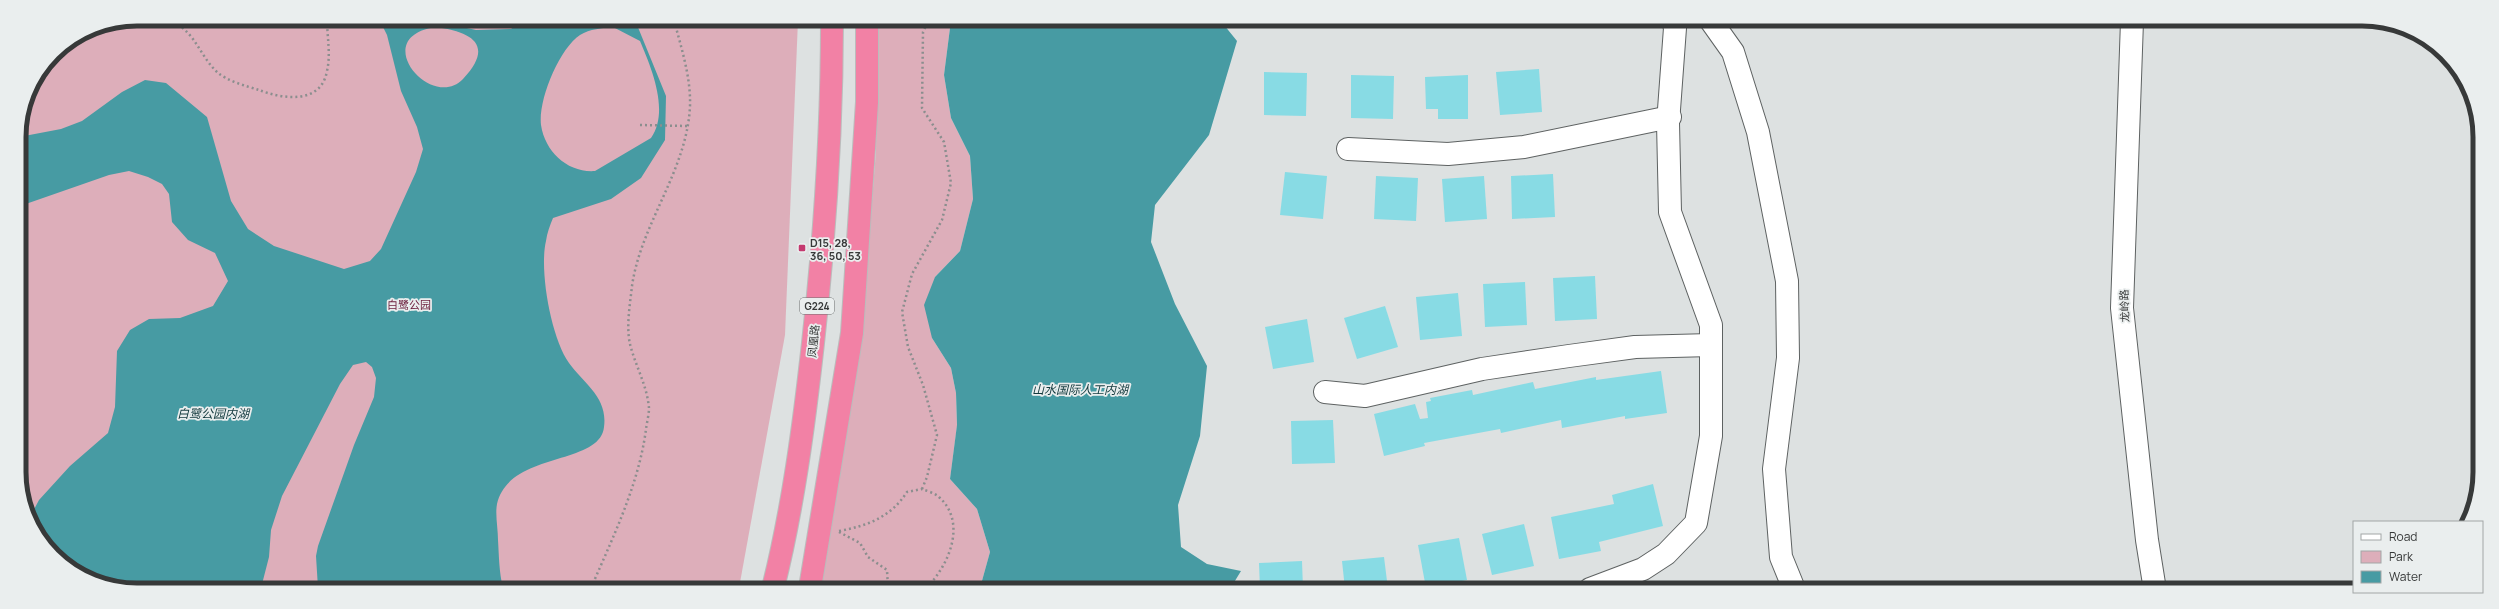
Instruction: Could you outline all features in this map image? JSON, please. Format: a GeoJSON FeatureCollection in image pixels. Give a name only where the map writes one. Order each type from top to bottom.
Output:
{"type":"FeatureCollection","features":[{"type":"Feature","properties":{"kind":"highway","name":"凤凰路"},"geometry":{"type":"LineString","coordinates":[[774,583],[804,427],[824,241],[832,105],[832,26]]}},
{"type":"Feature","properties":{"kind":"highway"},"geometry":{"type":"LineString","coordinates":[[811,583],[852,332],[867,102],[867,26]]}},
{"type":"Feature","properties":{"kind":"street"},"geometry":{"type":"LineString","coordinates":[[1606,583],[1643,569],[1666,554],[1696,523],[1711,436],[1711,325],[1670,212],[1670,26]]}},
{"type":"Feature","properties":{"kind":"street"},"geometry":{"type":"LineString","coordinates":[[1715,26],[1733,52],[1758,132],[1787,280],[1788,358],[1774,469],[1781,557],[1792,583]]}},
{"type":"Feature","properties":{"kind":"street","name":"龙岭路"},"geometry":{"type":"LineString","coordinates":[[2132,26],[2122,308],[2153,583]]}},
{"type":"Feature","properties":{"kind":"street"},"geometry":{"type":"LineString","coordinates":[[1348,149],[1448,154],[1524,147],[1670,117]]}},
{"type":"Feature","properties":{"kind":"street"},"geometry":{"type":"LineString","coordinates":[[1325,392],[1364,396],[1482,369],[1568,356],[1635,347],[1711,345]]}},
{"type":"Feature","properties":{"kind":"path"},"geometry":{"type":"LineString","coordinates":[[178,26],[190,33],[217,72],[270,95],[293,99],[316,91],[327,73],[329,50],[327,26]]}},
{"type":"Feature","properties":{"kind":"path"},"geometry":{"type":"LineString","coordinates":[[593,583],[614,535],[632,486],[644,445],[649,408],[641,375],[630,343],[632,285],[648,228],[679,161],[687,126],[690,105],[685,65],[675,26]]}},
{"type":"Feature","properties":{"kind":"path"},"geometry":{"type":"LineString","coordinates":[[922,488],[927,477],[936,435],[924,385],[908,347],[902,312],[912,274],[942,220],[951,183],[944,142],[922,108],[924,32],[926,26]]}},
{"type":"Feature","properties":{"kind":"path"},"geometry":{"type":"LineString","coordinates":[[640,125],[687,126]]}},
{"type":"Feature","properties":{"kind":"path"},"geometry":{"type":"LineString","coordinates":[[888,583],[887,570],[868,557],[860,543],[839,532],[865,527],[898,505],[907,492],[922,488],[939,497],[951,516],[953,534],[950,554],[943,568],[930,583]]}},
{"type":"Feature","properties":{"kind":"green space","name":"白鹭公园"},"geometry":{"type":"Polygon","coordinates":[[[798,26],[785,335],[740,583],[137,583],[116,581],[95,575],[70,560],[49,539],[34,514],[26,479],[26,130],[34,95],[49,70],[70,49],[88,37],[123,27],[798,26]]]}},
{"type":"Feature","properties":{"kind":"green space"},"geometry":{"type":"Polygon","coordinates":[[[877,26],[951,26],[944,75],[951,118],[970,156],[973,199],[960,251],[935,277],[932,338],[951,368],[956,393],[957,426],[950,479],[977,509],[990,552],[981,583],[820,583],[831,530],[861,337],[876,151],[877,26]]]}},
{"type":"Feature","properties":{"kind":"water","name":"白鹭公园内湖"},"geometry":{"type":"Polygon","coordinates":[[[382,26],[457,26],[476,30],[511,29],[515,26],[637,26],[666,96],[665,140],[641,178],[611,199],[553,218],[550,226],[544,254],[544,269],[545,286],[552,321],[563,352],[569,363],[599,399],[604,416],[604,427],[599,439],[587,448],[572,455],[535,467],[518,475],[505,487],[497,504],[496,512],[499,564],[502,583],[318,583],[316,556],[318,546],[354,445],[374,397],[376,378],[372,367],[366,362],[353,365],[340,384],[282,496],[271,530],[269,557],[262,583],[123,582],[95,575],[70,560],[49,539],[33,511],[39,500],[70,466],[108,433],[115,407],[117,351],[130,330],[149,319],[180,318],[213,306],[228,281],[215,253],[188,240],[172,222],[169,194],[162,184],[148,177],[129,171],[109,175],[26,204],[26,136],[61,129],[82,121],[122,92],[145,80],[166,83],[207,117],[231,201],[248,229],[274,246],[344,269],[370,261],[381,249],[416,172],[423,149],[417,127],[401,91],[387,35],[382,26]],[[436,27],[416,33],[407,44],[406,57],[412,69],[423,80],[436,86],[450,87],[463,79],[473,67],[477,57],[478,49],[475,42],[460,32],[436,27]],[[613,27],[600,28],[580,35],[565,51],[546,89],[541,115],[543,135],[547,144],[559,159],[585,171],[595,171],[651,138],[659,115],[659,102],[657,89],[649,63],[640,41],[613,27]]]}},
{"type":"Feature","properties":{"kind":"water","name":"山水国际人工内湖"},"geometry":{"type":"Polygon","coordinates":[[[951,26],[1225,26],[1237,41],[1209,135],[1155,205],[1151,242],[1175,304],[1207,366],[1200,436],[1178,505],[1181,547],[1207,564],[1241,571],[1234,583],[981,583],[990,552],[977,509],[950,479],[957,425],[956,393],[951,368],[932,338],[924,305],[935,277],[960,251],[973,199],[970,156],[951,118],[944,75],[951,26]]]}},
{"type":"Feature","properties":{"kind":"building"},"geometry":{"type":"Polygon","coordinates":[[[1539,69],[1542,112],[1500,115],[1496,72],[1539,69]]]}},
{"type":"Feature","properties":{"kind":"building"},"geometry":{"type":"Polygon","coordinates":[[[1264,72],[1307,73],[1306,116],[1264,115],[1264,72]]]}},
{"type":"Feature","properties":{"kind":"building"},"geometry":{"type":"Polygon","coordinates":[[[1351,75],[1394,76],[1393,119],[1351,118],[1351,75]]]}},
{"type":"Feature","properties":{"kind":"building"},"geometry":{"type":"Polygon","coordinates":[[[1468,75],[1468,119],[1438,119],[1438,109],[1426,109],[1425,77],[1468,75]]]}},
{"type":"Feature","properties":{"kind":"building"},"geometry":{"type":"Polygon","coordinates":[[[1285,172],[1327,176],[1323,219],[1280,215],[1285,172]]]}},
{"type":"Feature","properties":{"kind":"building"},"geometry":{"type":"Polygon","coordinates":[[[1553,174],[1555,217],[1512,219],[1511,176],[1553,174]]]}},
{"type":"Feature","properties":{"kind":"building"},"geometry":{"type":"Polygon","coordinates":[[[1376,176],[1418,178],[1416,221],[1374,219],[1376,176]]]}},
{"type":"Feature","properties":{"kind":"building"},"geometry":{"type":"Polygon","coordinates":[[[1484,176],[1487,219],[1445,222],[1442,179],[1484,176]]]}},
{"type":"Feature","properties":{"kind":"building"},"geometry":{"type":"Polygon","coordinates":[[[1595,276],[1597,319],[1555,321],[1553,278],[1595,276]]]}},
{"type":"Feature","properties":{"kind":"building"},"geometry":{"type":"Polygon","coordinates":[[[1525,282],[1527,325],[1485,327],[1483,284],[1525,282]]]}},
{"type":"Feature","properties":{"kind":"building"},"geometry":{"type":"Polygon","coordinates":[[[1458,293],[1462,336],[1420,340],[1416,297],[1458,293]]]}},
{"type":"Feature","properties":{"kind":"building"},"geometry":{"type":"Polygon","coordinates":[[[1385,306],[1398,347],[1357,359],[1344,318],[1385,306]]]}},
{"type":"Feature","properties":{"kind":"building"},"geometry":{"type":"Polygon","coordinates":[[[1307,319],[1314,362],[1273,369],[1265,327],[1307,319]]]}},
{"type":"Feature","properties":{"kind":"building"},"geometry":{"type":"Polygon","coordinates":[[[1661,371],[1667,413],[1625,419],[1625,416],[1562,428],[1561,420],[1501,433],[1500,429],[1424,443],[1425,446],[1384,456],[1374,414],[1415,404],[1420,419],[1428,418],[1426,402],[1431,401],[1430,398],[1472,390],[1473,395],[1533,382],[1535,389],[1596,377],[1596,380],[1661,371]]]}},
{"type":"Feature","properties":{"kind":"building"},"geometry":{"type":"Polygon","coordinates":[[[1333,420],[1335,463],[1292,464],[1291,421],[1333,420]]]}},
{"type":"Feature","properties":{"kind":"building"},"geometry":{"type":"Polygon","coordinates":[[[1653,484],[1663,526],[1599,542],[1601,551],[1559,559],[1551,517],[1614,504],[1612,495],[1653,484]]]}},
{"type":"Feature","properties":{"kind":"building"},"geometry":{"type":"Polygon","coordinates":[[[1524,524],[1534,566],[1492,575],[1482,534],[1524,524]]]}},
{"type":"Feature","properties":{"kind":"building"},"geometry":{"type":"Polygon","coordinates":[[[1459,538],[1467,580],[1452,583],[1425,583],[1418,545],[1459,538]]]}},
{"type":"Feature","properties":{"kind":"building"},"geometry":{"type":"Polygon","coordinates":[[[1384,557],[1387,583],[1344,583],[1342,561],[1384,557]]]}},
{"type":"Feature","properties":{"kind":"building"},"geometry":{"type":"Polygon","coordinates":[[[1302,561],[1303,583],[1260,583],[1259,563],[1302,561]]]}},
{"type":"Feature","properties":{"kind":"place","name":"D15, 28, 36, 50, 53"},"geometry":{"type":"Point","coordinates":[802,248]}}]}
